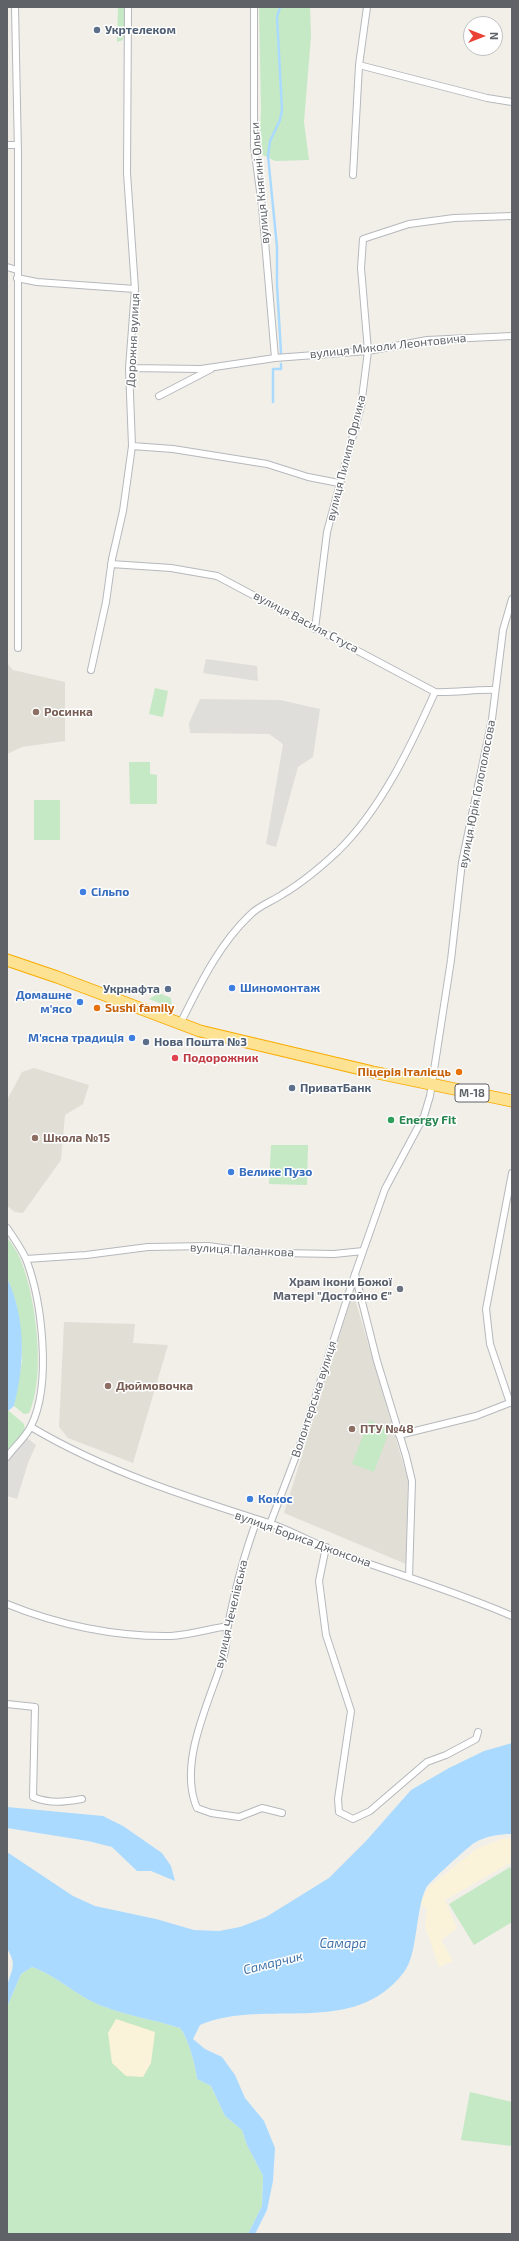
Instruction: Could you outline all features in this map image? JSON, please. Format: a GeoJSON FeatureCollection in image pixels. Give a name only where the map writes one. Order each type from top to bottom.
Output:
{"type":"FeatureCollection","features":[{"type":"Feature","properties":{"kind":"highway","name":"М-18"},"geometry":{"type":"LineString","coordinates":[[7,960],[57,977],[180,1024],[227,1039],[512,1102]]}},
{"type":"Feature","properties":{"kind":"street"},"geometry":{"type":"LineString","coordinates":[[16,7],[18,648]]}},
{"type":"Feature","properties":{"kind":"street","name":"Дорожня вулиця"},"geometry":{"type":"LineString","coordinates":[[91,670],[106,602],[111,564],[123,511],[132,446],[129,368],[136,289],[127,173],[128,7]]}},
{"type":"Feature","properties":{"kind":"street","name":"вулиця Княгині Ольги"},"geometry":{"type":"LineString","coordinates":[[254,7],[254,146],[262,206],[275,358]]}},
{"type":"Feature","properties":{"kind":"street"},"geometry":{"type":"LineString","coordinates":[[353,175],[359,65],[366,7]]}},
{"type":"Feature","properties":{"kind":"street"},"geometry":{"type":"LineString","coordinates":[[359,65],[487,98],[512,102]]}},
{"type":"Feature","properties":{"kind":"street"},"geometry":{"type":"LineString","coordinates":[[7,145],[17,145]]}},
{"type":"Feature","properties":{"kind":"street","name":"вулиця Пилипа Орлика"},"geometry":{"type":"LineString","coordinates":[[315,629],[327,532],[361,406],[368,351],[361,268],[363,239],[409,224],[454,218],[512,216]]}},
{"type":"Feature","properties":{"kind":"street"},"geometry":{"type":"LineString","coordinates":[[7,267],[17,270]]}},
{"type":"Feature","properties":{"kind":"street"},"geometry":{"type":"LineString","coordinates":[[17,278],[37,282],[136,289]]}},
{"type":"Feature","properties":{"kind":"street","name":"вулиця Миколи Леонтовича"},"geometry":{"type":"LineString","coordinates":[[129,368],[201,369],[275,358],[368,351],[427,340],[512,336]]}},
{"type":"Feature","properties":{"kind":"street","name":"вулиця Миколи Леонтовича"},"geometry":{"type":"LineString","coordinates":[[159,396],[216,367]]}},
{"type":"Feature","properties":{"kind":"street"},"geometry":{"type":"LineString","coordinates":[[132,446],[173,449],[267,464],[308,477],[339,483]]}},
{"type":"Feature","properties":{"kind":"street","name":"вулиця Василя Стуса"},"geometry":{"type":"LineString","coordinates":[[111,564],[171,568],[217,576],[234,583],[315,629],[436,692],[453,693],[470,689],[495,690]]}},
{"type":"Feature","properties":{"kind":"street","name":"вулиця Юрія Голополосова"},"geometry":{"type":"LineString","coordinates":[[432,1085],[452,960],[462,862],[492,718],[503,630],[512,599]]}},
{"type":"Feature","properties":{"kind":"street"},"geometry":{"type":"LineString","coordinates":[[180,1024],[223,945],[251,914],[285,893],[338,851],[357,829],[377,801],[412,744],[436,692]]}},
{"type":"Feature","properties":{"kind":"street","name":"Волонтерська вулиця"},"geometry":{"type":"LineString","coordinates":[[270,1524],[304,1434],[355,1274],[385,1189],[424,1116],[432,1085]]}},
{"type":"Feature","properties":{"kind":"street"},"geometry":{"type":"LineString","coordinates":[[399,1435],[476,1416],[511,1403],[490,1344],[486,1309],[512,1173]]}},
{"type":"Feature","properties":{"kind":"street"},"geometry":{"type":"LineString","coordinates":[[7,1228],[26,1259],[40,1312],[42,1354],[39,1397],[31,1427],[7,1457]]}},
{"type":"Feature","properties":{"kind":"street","name":"вулиця Паланкова"},"geometry":{"type":"LineString","coordinates":[[26,1259],[156,1247],[208,1246],[251,1252],[280,1253],[334,1254],[363,1251]]}},
{"type":"Feature","properties":{"kind":"street"},"geometry":{"type":"LineString","coordinates":[[355,1274],[377,1361],[412,1481],[409,1577]]}},
{"type":"Feature","properties":{"kind":"street","name":"вулиця Бориса Джонсона"},"geometry":{"type":"LineString","coordinates":[[31,1427],[64,1447],[120,1472],[270,1524],[326,1548],[409,1577],[512,1616]]}},
{"type":"Feature","properties":{"kind":"street","name":"вулиця Чечелівська"},"geometry":{"type":"LineString","coordinates":[[257,1520],[245,1551],[228,1626],[224,1654],[198,1729],[191,1778],[194,1800],[197,1808],[211,1813],[240,1818],[262,1808],[282,1813]]}},
{"type":"Feature","properties":{"kind":"street"},"geometry":{"type":"LineString","coordinates":[[326,1548],[319,1581],[326,1635],[351,1711],[338,1800],[339,1812],[353,1819],[370,1811],[427,1762],[446,1755],[476,1739],[478,1732]]}},
{"type":"Feature","properties":{"kind":"street"},"geometry":{"type":"LineString","coordinates":[[7,1604],[54,1620],[110,1632],[172,1636],[228,1626]]}},
{"type":"Feature","properties":{"kind":"street"},"geometry":{"type":"LineString","coordinates":[[7,1704],[35,1707],[33,1798],[44,1802],[82,1800]]}},
{"type":"Feature","properties":{"kind":"shaded area"},"geometry":{"type":"Polygon","coordinates":[[[206,659],[257,666],[258,681],[203,673],[206,659]]]}},
{"type":"Feature","properties":{"kind":"shaded area","name":"Росинка"},"geometry":{"type":"Polygon","coordinates":[[[7,663],[13,670],[65,682],[65,741],[22,747],[7,754],[7,663]]]}},
{"type":"Feature","properties":{"kind":"shaded area"},"geometry":{"type":"Polygon","coordinates":[[[200,699],[280,700],[320,709],[313,757],[298,767],[276,847],[266,844],[283,744],[269,734],[190,733],[189,723],[200,699]]]}},
{"type":"Feature","properties":{"kind":"shaded area","name":"Школа №15"},"geometry":{"type":"Polygon","coordinates":[[[34,1068],[89,1085],[83,1104],[65,1115],[61,1160],[23,1213],[15,1212],[7,1206],[7,1100],[22,1072],[34,1068]]]}},
{"type":"Feature","properties":{"kind":"shaded area","name":"ПТУ №48"},"geometry":{"type":"Polygon","coordinates":[[[353,1292],[408,1480],[406,1564],[284,1513],[353,1292]]]}},
{"type":"Feature","properties":{"kind":"shaded area","name":"Дюймовочка"},"geometry":{"type":"Polygon","coordinates":[[[64,1322],[135,1324],[133,1343],[168,1345],[133,1463],[68,1438],[59,1427],[64,1322]]]}},
{"type":"Feature","properties":{"kind":"shaded area"},"geometry":{"type":"Polygon","coordinates":[[[26,1437],[36,1445],[28,1463],[17,1499],[7,1496],[7,1461],[26,1437]]]}},
{"type":"Feature","properties":{"kind":"green space"},"geometry":{"type":"Polygon","coordinates":[[[118,7],[126,7],[125,32],[123,40],[117,42],[118,7]]]}},
{"type":"Feature","properties":{"kind":"green space"},"geometry":{"type":"Polygon","coordinates":[[[259,7],[278,7],[278,14],[280,7],[310,7],[311,36],[304,122],[309,160],[275,161],[259,153],[261,110],[259,7]]]}},
{"type":"Feature","properties":{"kind":"green space"},"geometry":{"type":"Polygon","coordinates":[[[155,688],[168,691],[163,717],[149,714],[155,688]]]}},
{"type":"Feature","properties":{"kind":"green space"},"geometry":{"type":"Polygon","coordinates":[[[129,762],[150,762],[150,774],[157,775],[157,804],[130,804],[129,762]]]}},
{"type":"Feature","properties":{"kind":"green space"},"geometry":{"type":"Polygon","coordinates":[[[34,800],[60,800],[60,840],[34,840],[34,800]]]}},
{"type":"Feature","properties":{"kind":"green space"},"geometry":{"type":"Polygon","coordinates":[[[159,993],[171,998],[172,1008],[149,999],[159,993]]]}},
{"type":"Feature","properties":{"kind":"green space"},"geometry":{"type":"Polygon","coordinates":[[[271,1145],[308,1145],[307,1185],[269,1184],[271,1145]]]}},
{"type":"Feature","properties":{"kind":"green space"},"geometry":{"type":"Polygon","coordinates":[[[7,1237],[21,1261],[35,1315],[38,1359],[37,1379],[34,1398],[29,1413],[24,1414],[14,1406],[22,1361],[21,1339],[16,1302],[7,1278],[7,1237]]]}},
{"type":"Feature","properties":{"kind":"green space"},"geometry":{"type":"Polygon","coordinates":[[[9,1411],[24,1424],[25,1430],[7,1451],[7,1412],[9,1411]]]}},
{"type":"Feature","properties":{"kind":"green space"},"geometry":{"type":"Polygon","coordinates":[[[369,1420],[390,1429],[374,1472],[352,1464],[369,1420]]]}},
{"type":"Feature","properties":{"kind":"green space"},"geometry":{"type":"Polygon","coordinates":[[[510,1867],[512,1871],[512,1922],[474,1945],[449,1904],[510,1867]]]}},
{"type":"Feature","properties":{"kind":"green space"},"geometry":{"type":"Polygon","coordinates":[[[32,1967],[51,1976],[95,2003],[123,2013],[180,2028],[186,2038],[191,2052],[197,2079],[211,2086],[225,2116],[242,2130],[247,2145],[263,2176],[262,2206],[248,2234],[7,2234],[7,2007],[21,1974],[32,1967]]]}},
{"type":"Feature","properties":{"kind":"green space"},"geometry":{"type":"Polygon","coordinates":[[[470,2092],[512,2102],[512,2146],[461,2140],[470,2092]]]}},
{"type":"Feature","properties":{"kind":"sand"},"geometry":{"type":"Polygon","coordinates":[[[505,1838],[512,1839],[512,1862],[445,1900],[457,1928],[441,1940],[453,1961],[439,1967],[425,1926],[427,1909],[420,1903],[428,1888],[476,1849],[505,1838]]]}},
{"type":"Feature","properties":{"kind":"sand"},"geometry":{"type":"Polygon","coordinates":[[[116,2019],[155,2032],[151,2063],[143,2077],[126,2076],[112,2063],[108,2033],[116,2019]]]}},
{"type":"Feature","properties":{"kind":"water"},"geometry":{"type":"Polygon","coordinates":[[[7,1278],[18,1309],[22,1341],[22,1358],[18,1390],[14,1406],[7,1412],[7,1278]]]}},
{"type":"Feature","properties":{"kind":"water","name":"Самара"},"geometry":{"type":"Polygon","coordinates":[[[512,1743],[512,1834],[493,1836],[474,1843],[448,1865],[428,1885],[422,1897],[412,1955],[409,1964],[404,1972],[384,1992],[360,2005],[335,2011],[252,2014],[225,2017],[200,2025],[193,2039],[205,2049],[222,2057],[235,2075],[245,2098],[264,2121],[275,2148],[273,2181],[267,2210],[255,2234],[248,2234],[262,2206],[263,2176],[247,2145],[242,2130],[225,2116],[211,2086],[197,2079],[191,2052],[186,2038],[180,2028],[123,2013],[95,2003],[51,1976],[32,1967],[21,1974],[7,2007],[7,1988],[13,1965],[11,1955],[7,1949],[7,1852],[73,1896],[95,1906],[156,1919],[194,1930],[219,1931],[240,1927],[266,1917],[329,1878],[366,1841],[411,1790],[449,1768],[484,1751],[512,1743]]]}},
{"type":"Feature","properties":{"kind":"water"},"geometry":{"type":"Polygon","coordinates":[[[7,1807],[103,1816],[123,1826],[162,1853],[171,1866],[175,1881],[151,1871],[137,1871],[112,1847],[88,1841],[7,1828],[7,1807]]]}},
{"type":"Feature","properties":{"kind":"waterway"},"geometry":{"type":"LineString","coordinates":[[280,7],[277,17],[282,110],[280,120],[270,141],[268,156],[277,247],[277,285],[281,353]]}},
{"type":"Feature","properties":{"kind":"waterway"},"geometry":{"type":"LineString","coordinates":[[273,402],[273,369],[281,369],[281,364]]}},
{"type":"Feature","properties":{"kind":"place","name":"Укртелеком"},"geometry":{"type":"Point","coordinates":[97,30]}},
{"type":"Feature","properties":{"kind":"place","name":"Росинка"},"geometry":{"type":"Point","coordinates":[36,712]}},
{"type":"Feature","properties":{"kind":"place","name":"Сільпо"},"geometry":{"type":"Point","coordinates":[83,892]}},
{"type":"Feature","properties":{"kind":"place","name":"Шиномонтаж"},"geometry":{"type":"Point","coordinates":[232,988]}},
{"type":"Feature","properties":{"kind":"place","name":"Укрнафта"},"geometry":{"type":"Point","coordinates":[168,989]}},
{"type":"Feature","properties":{"kind":"place","name":"Домашне м'ясо"},"geometry":{"type":"Point","coordinates":[80,1002]}},
{"type":"Feature","properties":{"kind":"place","name":"Sushi family"},"geometry":{"type":"Point","coordinates":[97,1008]}},
{"type":"Feature","properties":{"kind":"place","name":"М'ясна традиція"},"geometry":{"type":"Point","coordinates":[132,1038]}},
{"type":"Feature","properties":{"kind":"place","name":"Нова Пошта №3"},"geometry":{"type":"Point","coordinates":[146,1042]}},
{"type":"Feature","properties":{"kind":"place","name":"Подорожник"},"geometry":{"type":"Point","coordinates":[175,1058]}},
{"type":"Feature","properties":{"kind":"place","name":"Піцерія Італієць"},"geometry":{"type":"Point","coordinates":[459,1072]}},
{"type":"Feature","properties":{"kind":"place","name":"ПриватБанк"},"geometry":{"type":"Point","coordinates":[292,1088]}},
{"type":"Feature","properties":{"kind":"place","name":"Energy Fit"},"geometry":{"type":"Point","coordinates":[391,1120]}},
{"type":"Feature","properties":{"kind":"place","name":"Школа №15"},"geometry":{"type":"Point","coordinates":[35,1138]}},
{"type":"Feature","properties":{"kind":"place","name":"Велике Пузо"},"geometry":{"type":"Point","coordinates":[231,1172]}},
{"type":"Feature","properties":{"kind":"place","name":"Храм ікони Божої Матері \"Достойно Є\""},"geometry":{"type":"Point","coordinates":[400,1289]}},
{"type":"Feature","properties":{"kind":"place","name":"Дюймовочка"},"geometry":{"type":"Point","coordinates":[108,1386]}},
{"type":"Feature","properties":{"kind":"place","name":"ПТУ №48"},"geometry":{"type":"Point","coordinates":[352,1429]}},
{"type":"Feature","properties":{"kind":"place","name":"Кокос"},"geometry":{"type":"Point","coordinates":[250,1499]}},
{"type":"Feature","properties":{"kind":"water label","name":"Самарчик"},"geometry":{"type":"Point","coordinates":[273,1963]}}]}
